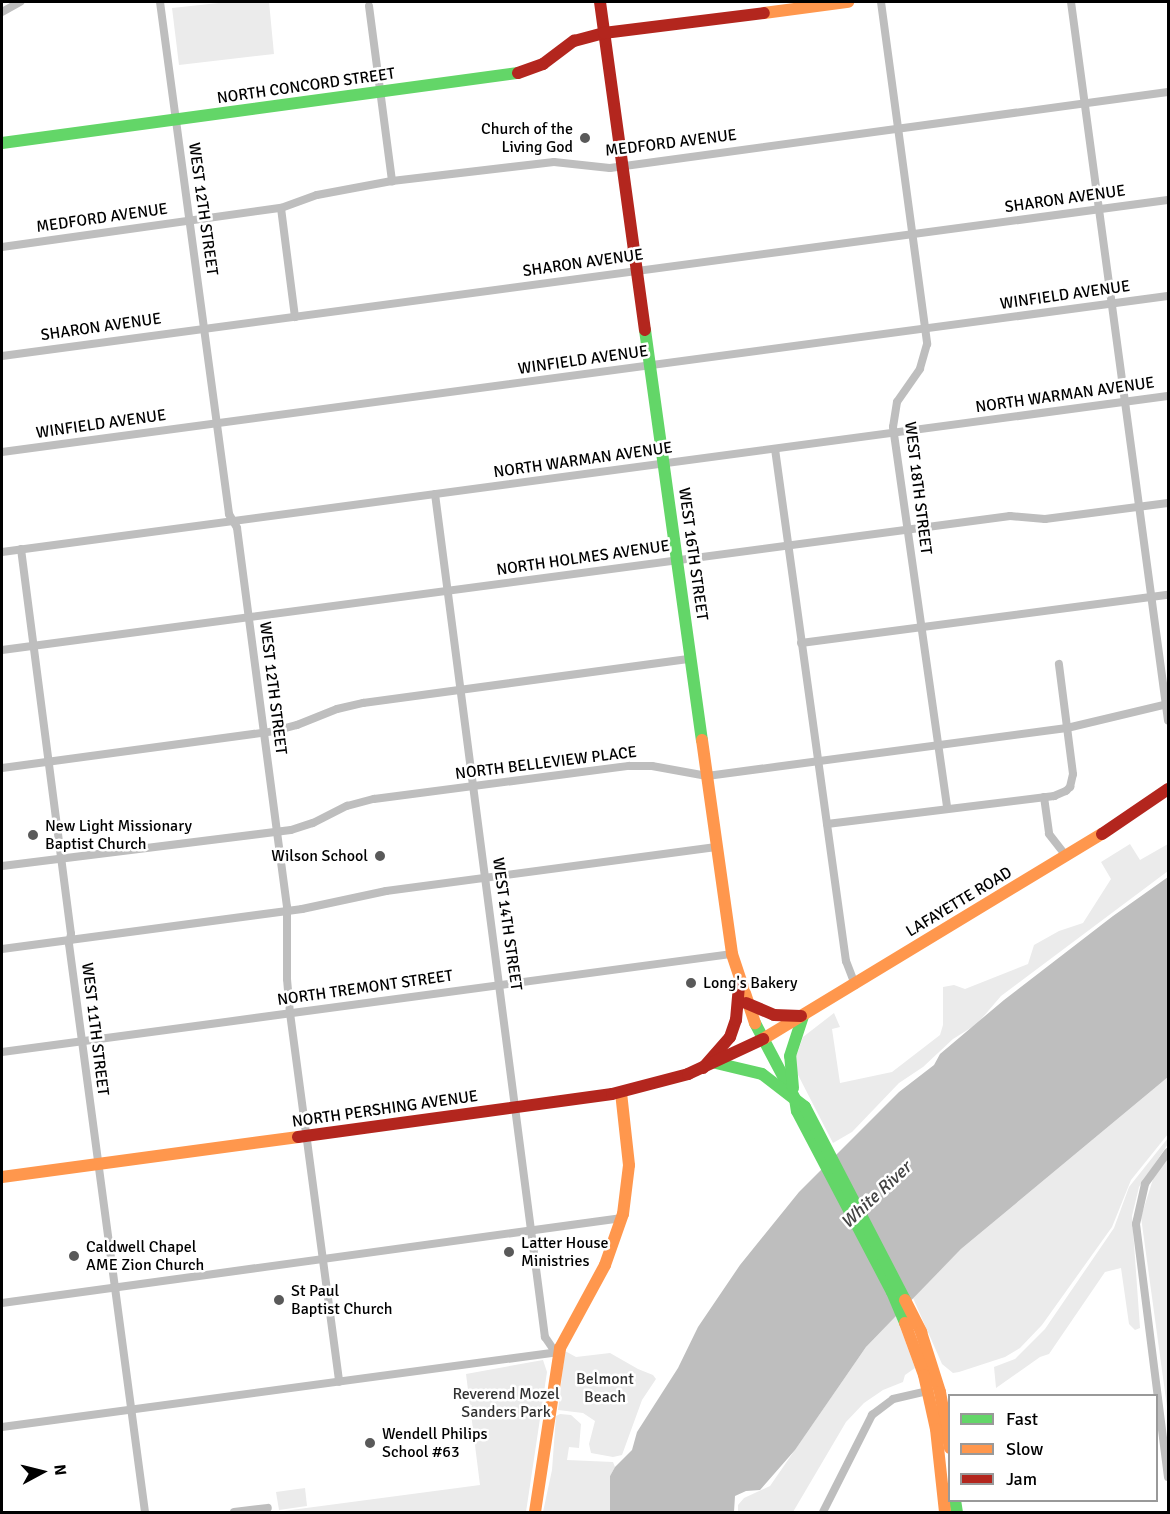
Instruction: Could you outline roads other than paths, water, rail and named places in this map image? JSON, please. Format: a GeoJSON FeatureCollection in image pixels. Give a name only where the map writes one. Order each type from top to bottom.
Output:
{"type":"FeatureCollection","features":[{"type":"Feature","properties":{"kind":"main road","name":"WEST 16TH STREET"},"geometry":{"type":"LineString","coordinates":[[600,2],[732,954],[746,1003],[763,1039],[795,1099],[805,1107],[808,1122],[916,1333],[940,1392],[948,1437]]}},
{"type":"Feature","properties":{"kind":"main road","name":"NORTH CONCORD STREET"},"geometry":{"type":"LineString","coordinates":[[2,143],[525,71],[547,62],[574,41],[604,33],[848,2]]}},
{"type":"Feature","properties":{"kind":"main road","name":"LAFAYETTE ROAD"},"geometry":{"type":"LineString","coordinates":[[763,1039],[1067,857],[1124,821],[1168,789]]}},
{"type":"Feature","properties":{"kind":"main road"},"geometry":{"type":"LineString","coordinates":[[703,1068],[730,1037],[736,1020],[740,983]]}},
{"type":"Feature","properties":{"kind":"main road"},"geometry":{"type":"LineString","coordinates":[[746,1003],[774,1016],[803,1016],[790,1056],[790,1072],[795,1099]]}},
{"type":"Feature","properties":{"kind":"main road","name":"NORTH PERSHING AVENUE"},"geometry":{"type":"LineString","coordinates":[[2,1177],[621,1093],[670,1081],[716,1063],[763,1039]]}},
{"type":"Feature","properties":{"kind":"main road"},"geometry":{"type":"LineString","coordinates":[[716,1063],[741,1067],[762,1074],[795,1099]]}},
{"type":"Feature","properties":{"kind":"main road"},"geometry":{"type":"LineString","coordinates":[[535,1512],[559,1352],[569,1328],[605,1265],[622,1218],[629,1165],[621,1093]]}},
{"type":"Feature","properties":{"kind":"main road","name":"WEST 16TH STREET"},"geometry":{"type":"LineString","coordinates":[[916,1333],[936,1429],[945,1512]]}},
{"type":"Feature","properties":{"kind":"street"},"geometry":{"type":"LineString","coordinates":[[2,12],[20,2]]}},
{"type":"Feature","properties":{"kind":"street","name":"WEST 12TH STREET"},"geometry":{"type":"LineString","coordinates":[[160,2],[229,514],[236,526],[277,832],[287,911],[287,980],[290,1012],[339,1382]]}},
{"type":"Feature","properties":{"kind":"street","name":"WEST 18TH STREET"},"geometry":{"type":"LineString","coordinates":[[881,2],[926,329],[925,357],[896,405],[893,421],[947,808]]}},
{"type":"Feature","properties":{"kind":"street"},"geometry":{"type":"LineString","coordinates":[[1071,2],[1168,720]]}},
{"type":"Feature","properties":{"kind":"street"},"geometry":{"type":"LineString","coordinates":[[369,6],[392,181]]}},
{"type":"Feature","properties":{"kind":"street","name":"MEDFORD AVENUE"},"geometry":{"type":"LineString","coordinates":[[2,248],[281,208],[317,195],[392,181],[540,163],[606,168],[1168,93]]}},
{"type":"Feature","properties":{"kind":"street","name":"SHARON AVENUE"},"geometry":{"type":"LineString","coordinates":[[2,356],[1168,200]]}},
{"type":"Feature","properties":{"kind":"street"},"geometry":{"type":"LineString","coordinates":[[281,208],[295,317]]}},
{"type":"Feature","properties":{"kind":"street","name":"WINFIELD AVENUE"},"geometry":{"type":"LineString","coordinates":[[2,452],[1168,296]]}},
{"type":"Feature","properties":{"kind":"street","name":"NORTH WARMAN AVENUE"},"geometry":{"type":"LineString","coordinates":[[2,552],[1168,396]]}},
{"type":"Feature","properties":{"kind":"street"},"geometry":{"type":"LineString","coordinates":[[775,449],[846,962],[855,985]]}},
{"type":"Feature","properties":{"kind":"street","name":"WEST 14TH STREET"},"geometry":{"type":"LineString","coordinates":[[435,494],[545,1337],[559,1352]]}},
{"type":"Feature","properties":{"kind":"street","name":"NORTH HOLMES AVENUE"},"geometry":{"type":"LineString","coordinates":[[2,650],[1010,516],[1045,519],[1168,503]]}},
{"type":"Feature","properties":{"kind":"street","name":"WEST 11TH STREET"},"geometry":{"type":"LineString","coordinates":[[21,549],[82,1041],[145,1512]]}},
{"type":"Feature","properties":{"kind":"street"},"geometry":{"type":"LineString","coordinates":[[801,643],[1168,595]]}},
{"type":"Feature","properties":{"kind":"street"},"geometry":{"type":"LineString","coordinates":[[2,768],[264,733],[294,726],[353,705],[690,659]]}},
{"type":"Feature","properties":{"kind":"street"},"geometry":{"type":"LineString","coordinates":[[827,824],[1044,797],[1066,791],[1072,782],[1073,774],[1059,664]]}},
{"type":"Feature","properties":{"kind":"street","name":"NORTH BELLEVIEW PLACE"},"geometry":{"type":"LineString","coordinates":[[2,866],[277,832],[304,827],[338,810],[367,800],[629,766],[652,766],[707,776],[1067,728],[1167,704]]}},
{"type":"Feature","properties":{"kind":"street"},"geometry":{"type":"LineString","coordinates":[[1044,797],[1049,834],[1067,857]]}},
{"type":"Feature","properties":{"kind":"street"},"geometry":{"type":"LineString","coordinates":[[2,949],[287,911],[373,893],[716,847]]}},
{"type":"Feature","properties":{"kind":"street","name":"NORTH TREMONT STREET"},"geometry":{"type":"LineString","coordinates":[[2,1052],[732,954]]}},
{"type":"Feature","properties":{"kind":"street"},"geometry":{"type":"LineString","coordinates":[[1157,1394],[1136,1234],[1141,1197],[1152,1172],[1168,1152]]}},
{"type":"Feature","properties":{"kind":"street"},"geometry":{"type":"LineString","coordinates":[[2,1303],[622,1218]]}},
{"type":"Feature","properties":{"kind":"street"},"geometry":{"type":"LineString","coordinates":[[2,1427],[559,1352]]}},
{"type":"Feature","properties":{"kind":"street"},"geometry":{"type":"LineString","coordinates":[[823,1512],[872,1415],[893,1399],[927,1390]]}},
{"type":"Feature","properties":{"kind":"street"},"geometry":{"type":"LineString","coordinates":[[1158,1401],[1168,1477]]}},
{"type":"Feature","properties":{"kind":"street"},"geometry":{"type":"LineString","coordinates":[[234,1512],[268,1508]]}},
{"type":"Feature","properties":{"kind":"water","name":"White River"},"geometry":{"type":"Polygon","coordinates":[[[1168,877],[1168,1077],[961,1249],[866,1347],[795,1450],[760,1490],[746,1491],[735,1496],[734,1512],[610,1512],[610,1476],[615,1467],[632,1450],[637,1432],[678,1368],[698,1327],[740,1265],[799,1192],[899,1092],[934,1065],[940,1054],[1004,1000],[1113,916],[1168,877]]]}},
{"type":"Feature","properties":{"kind":"place","name":"Church of the Living God"},"geometry":{"type":"Point","coordinates":[585,138]}},
{"type":"Feature","properties":{"kind":"place","name":"New Light Missionary Baptist Church"},"geometry":{"type":"Point","coordinates":[33,835]}},
{"type":"Feature","properties":{"kind":"place","name":"Wilson School"},"geometry":{"type":"Point","coordinates":[380,856]}},
{"type":"Feature","properties":{"kind":"place","name":"Long's Bakery"},"geometry":{"type":"Point","coordinates":[691,983]}},
{"type":"Feature","properties":{"kind":"place","name":"Latter House Ministries"},"geometry":{"type":"Point","coordinates":[509,1252]}},
{"type":"Feature","properties":{"kind":"place","name":"Caldwell Chapel AME Zion Church"},"geometry":{"type":"Point","coordinates":[74,1256]}},
{"type":"Feature","properties":{"kind":"place","name":"St Paul Baptist Church"},"geometry":{"type":"Point","coordinates":[279,1300]}},
{"type":"Feature","properties":{"kind":"place","name":"Wendell Philips School #63"},"geometry":{"type":"Point","coordinates":[370,1443]}},
{"type":"Feature","properties":{"kind":"park label","name":"Belmont Beach"},"geometry":{"type":"Point","coordinates":[605,1388]}},
{"type":"Feature","properties":{"kind":"park label","name":"Reverend Mozel Sanders Park"},"geometry":{"type":"Point","coordinates":[506,1403]}}]}
